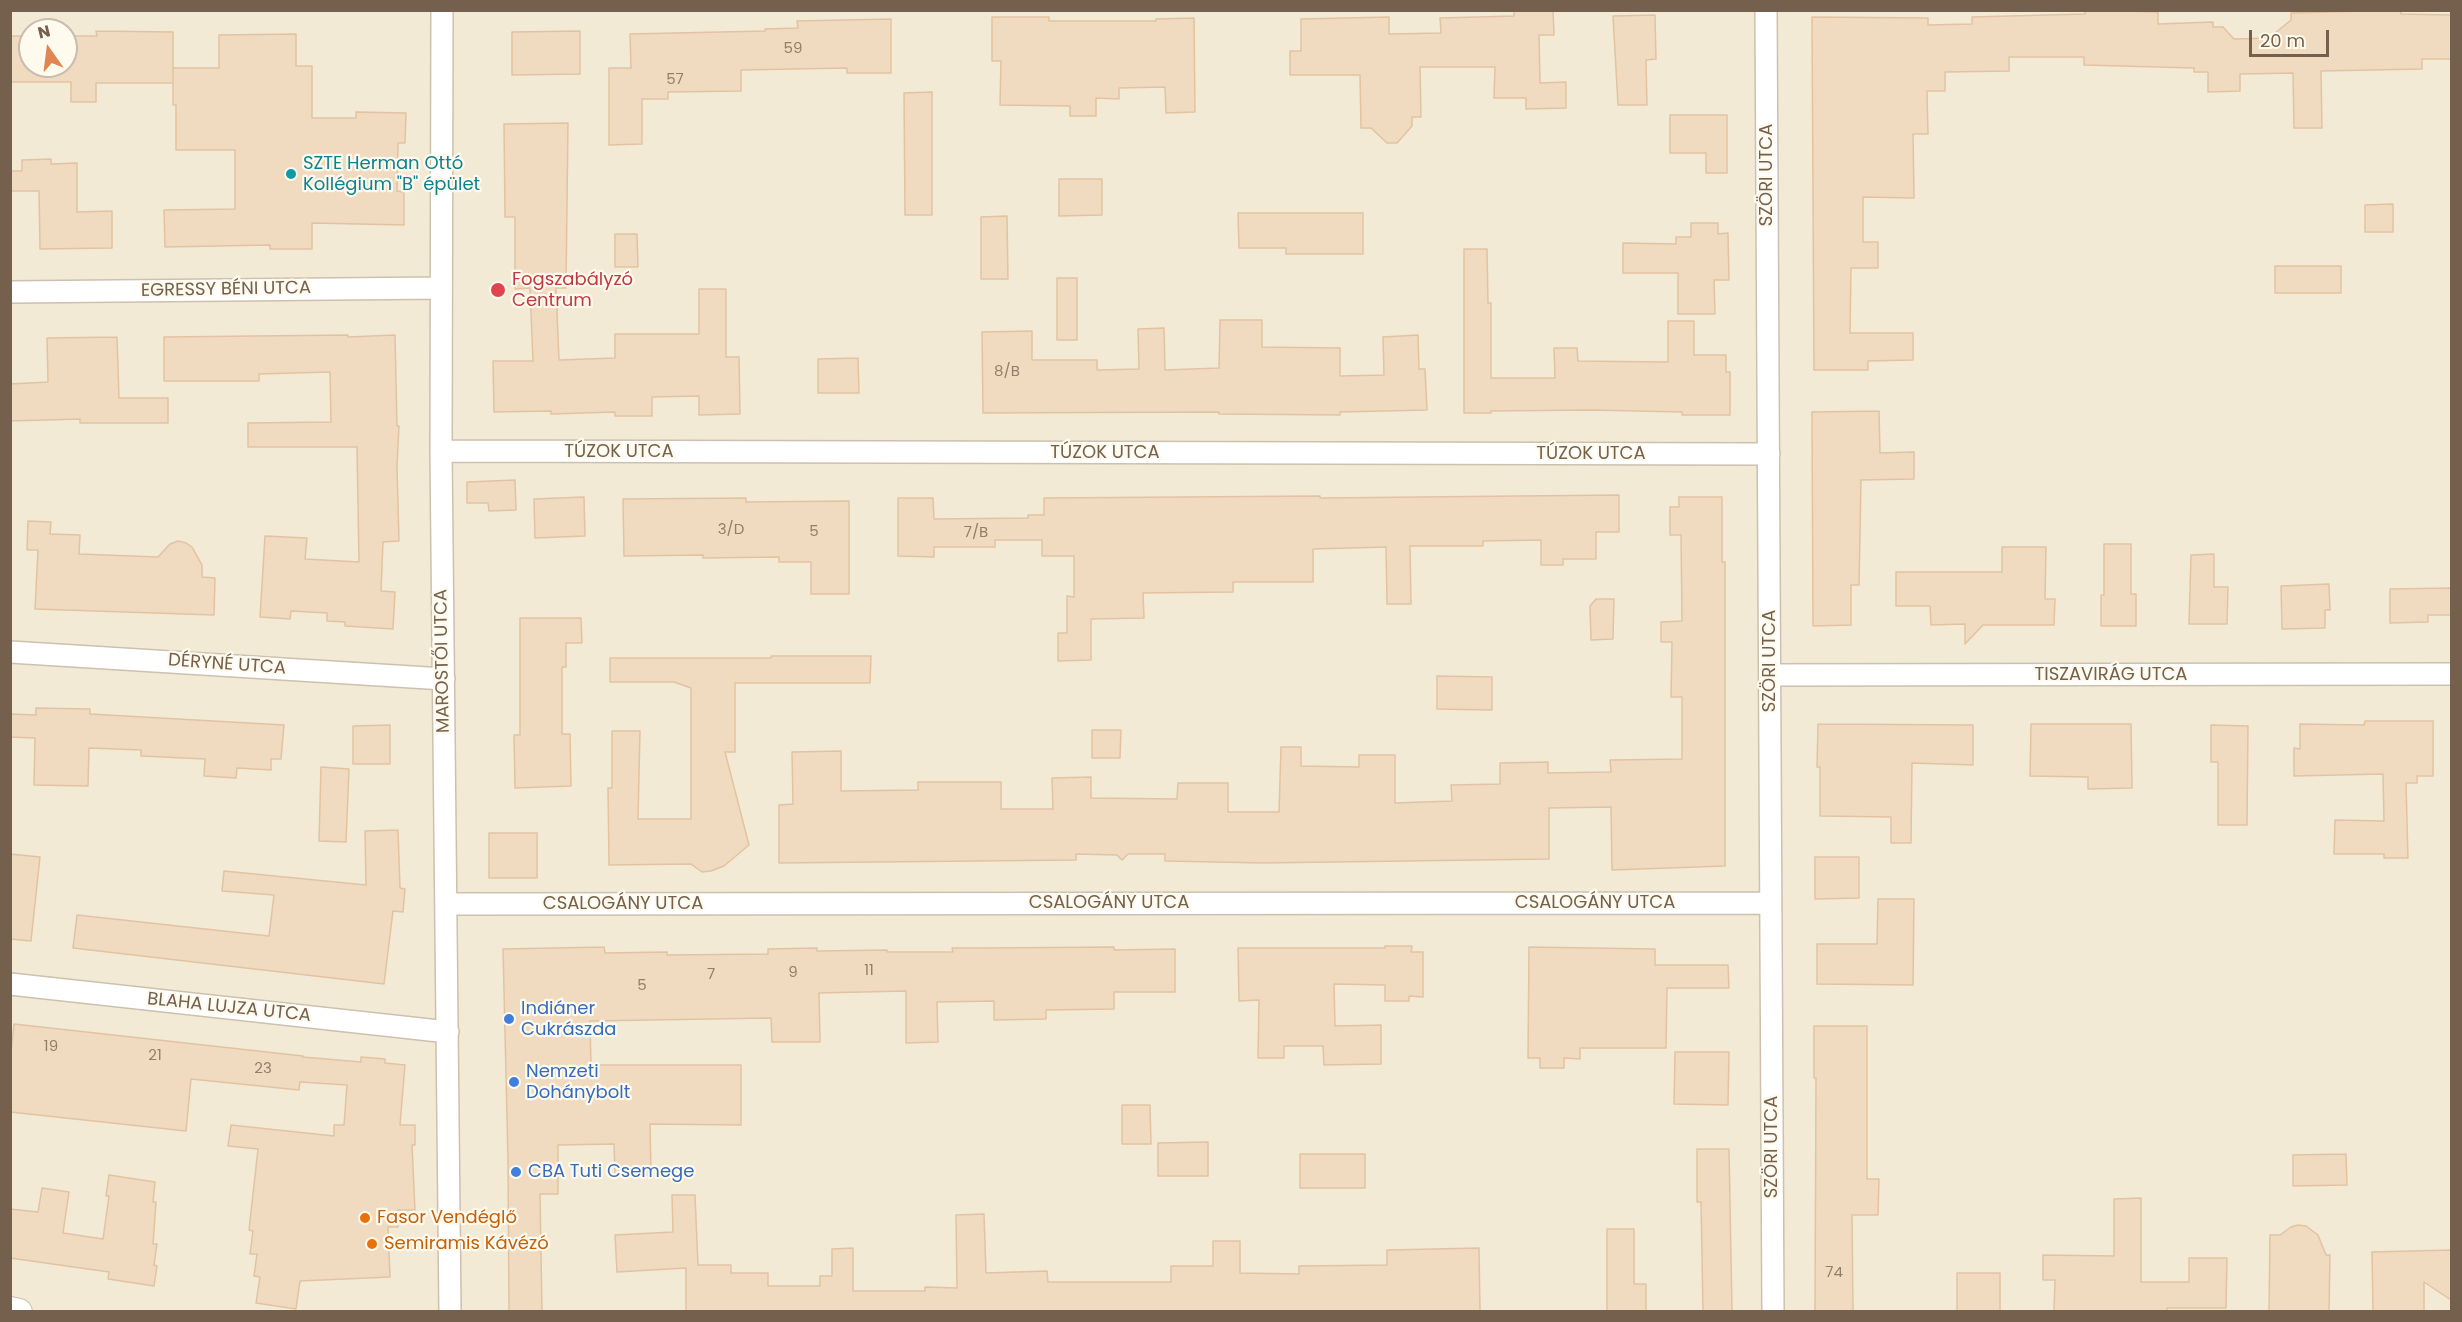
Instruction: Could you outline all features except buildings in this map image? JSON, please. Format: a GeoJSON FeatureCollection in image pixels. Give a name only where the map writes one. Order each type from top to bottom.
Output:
{"type":"FeatureCollection","features":[{"type":"Feature","properties":{"kind":"street","name":"MAROSTŐI UTCA"},"geometry":{"type":"LineString","coordinates":[[442,10],[441,452],[450,1311]]}},
{"type":"Feature","properties":{"kind":"street","name":"SZÖRI UTCA"},"geometry":{"type":"LineString","coordinates":[[1766,10],[1773,1311]]}},
{"type":"Feature","properties":{"kind":"street","name":"EGRESSY BÉNI UTCA"},"geometry":{"type":"LineString","coordinates":[[10,292],[441,288]]}},
{"type":"Feature","properties":{"kind":"street","name":"TÚZOK UTCA"},"geometry":{"type":"LineString","coordinates":[[441,452],[1769,454]]}},
{"type":"Feature","properties":{"kind":"street","name":"DÉRYNÉ UTCA"},"geometry":{"type":"LineString","coordinates":[[10,652],[444,679]]}},
{"type":"Feature","properties":{"kind":"street","name":"TISZAVIRÁG UTCA"},"geometry":{"type":"LineString","coordinates":[[1770,675],[2451,674]]}},
{"type":"Feature","properties":{"kind":"street","name":"CSALOGÁNY UTCA"},"geometry":{"type":"LineString","coordinates":[[446,904],[1771,903]]}},
{"type":"Feature","properties":{"kind":"street","name":"BLAHA LUJZA UTCA"},"geometry":{"type":"LineString","coordinates":[[10,984],[448,1032]]}},
{"type":"Feature","properties":{"kind":"street"},"geometry":{"type":"LineString","coordinates":[[10,1310],[19,1311]]}},
{"type":"Feature","properties":{"kind":"shaded area"},"geometry":{"type":"Polygon","coordinates":[[[11,11],[2451,11],[2451,1311],[11,1311],[11,11]]]}},
{"type":"Feature","properties":{"kind":"place","name":"SZTE Herman Ottó Kollégium \"B\" épület"},"geometry":{"type":"Point","coordinates":[291,174]}},
{"type":"Feature","properties":{"kind":"place","name":"Fogszabályzó Centrum"},"geometry":{"type":"Point","coordinates":[498,290]}},
{"type":"Feature","properties":{"kind":"place","name":"Indiáner Cukrászda"},"geometry":{"type":"Point","coordinates":[509,1019]}},
{"type":"Feature","properties":{"kind":"place","name":"Nemzeti Dohánybolt"},"geometry":{"type":"Point","coordinates":[514,1082]}},
{"type":"Feature","properties":{"kind":"place","name":"CBA Tuti Csemege"},"geometry":{"type":"Point","coordinates":[516,1172]}},
{"type":"Feature","properties":{"kind":"place","name":"Fasor Vendéglő"},"geometry":{"type":"Point","coordinates":[365,1218]}},
{"type":"Feature","properties":{"kind":"place","name":"Semiramis Kávézó"},"geometry":{"type":"Point","coordinates":[372,1244]}}]}
